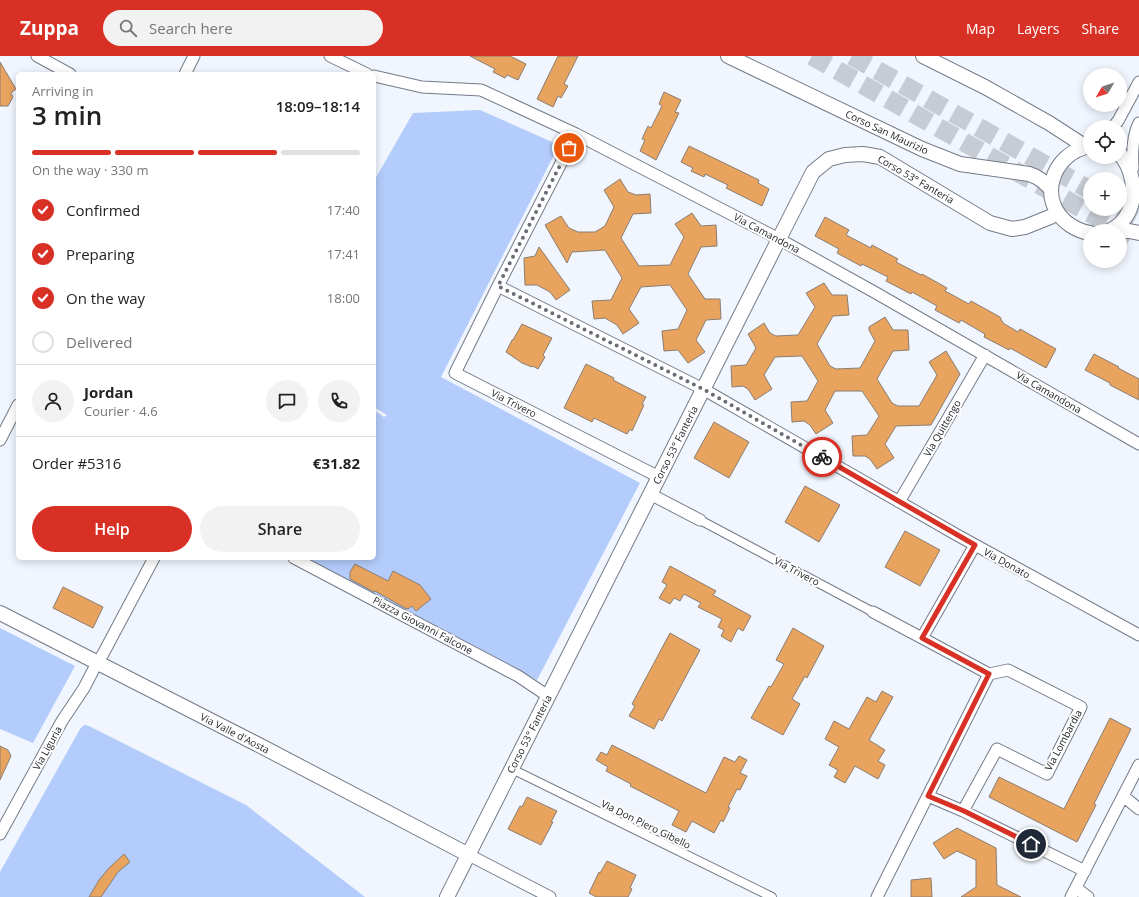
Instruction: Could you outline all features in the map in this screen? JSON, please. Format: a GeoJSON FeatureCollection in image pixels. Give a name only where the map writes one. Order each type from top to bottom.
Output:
{"type":"FeatureCollection","features":[{"type":"Feature","properties":{"kind":"street"},"geometry":{"type":"LineString","coordinates":[[37,56],[66,72]]}},
{"type":"Feature","properties":{"kind":"street"},"geometry":{"type":"LineString","coordinates":[[186,72],[194,56]]}},
{"type":"Feature","properties":{"kind":"street"},"geometry":{"type":"LineString","coordinates":[[330,56],[363,72]]}},
{"type":"Feature","properties":{"kind":"street","name":"Corso San Maurizio"},"geometry":{"type":"LineString","coordinates":[[728,56],[922,150],[960,164],[1036,176],[1043,180],[1051,189]]}},
{"type":"Feature","properties":{"kind":"street"},"geometry":{"type":"LineString","coordinates":[[923,56],[985,87],[1083,143]]}},
{"type":"Feature","properties":{"kind":"street","name":"Via Camandona"},"geometry":{"type":"LineString","coordinates":[[376,76],[422,87],[480,90],[576,134],[778,239],[985,355],[1139,444]]}},
{"type":"Feature","properties":{"kind":"street"},"geometry":{"type":"LineString","coordinates":[[1119,120],[1139,82]]}},
{"type":"Feature","properties":{"kind":"street"},"geometry":{"type":"LineString","coordinates":[[1133,168],[1132,150],[1139,123]]}},
{"type":"Feature","properties":{"kind":"street"},"geometry":{"type":"LineString","coordinates":[[498,286],[576,134]]}},
{"type":"Feature","properties":{"kind":"street"},"geometry":{"type":"LineString","coordinates":[[1083,148],[1074,151],[1065,157],[1058,166],[1053,177],[1051,189],[1053,202],[1058,213],[1066,222],[1076,229],[1083,231]]}},
{"type":"Feature","properties":{"kind":"street","name":"Corso 53° Fanteria"},"geometry":{"type":"LineString","coordinates":[[447,897],[813,172],[829,159],[845,155],[863,154],[880,157],[990,223],[1012,229],[1025,227],[1058,213]]}},
{"type":"Feature","properties":{"kind":"street"},"geometry":{"type":"LineString","coordinates":[[1122,224],[1135,208],[1139,198],[1137,177],[1127,160]]}},
{"type":"Feature","properties":{"kind":"street"},"geometry":{"type":"LineString","coordinates":[[1127,231],[1139,233]]}},
{"type":"Feature","properties":{"kind":"street","name":"Via Donato"},"geometry":{"type":"LineString","coordinates":[[498,286],[703,389],[975,545],[1139,635]]}},
{"type":"Feature","properties":{"kind":"street","name":"Via Trivero"},"geometry":{"type":"LineString","coordinates":[[498,286],[455,373],[659,477]]}},
{"type":"Feature","properties":{"kind":"street","name":"Via Quittengo"},"geometry":{"type":"LineString","coordinates":[[899,502],[985,355]]}},
{"type":"Feature","properties":{"kind":"street"},"geometry":{"type":"LineString","coordinates":[[0,440],[16,409]]}},
{"type":"Feature","properties":{"kind":"street","name":"Via Trivero"},"geometry":{"type":"LineString","coordinates":[[650,494],[922,638]]}},
{"type":"Feature","properties":{"kind":"street"},"geometry":{"type":"LineString","coordinates":[[877,897],[989,674],[922,638],[975,545]]}},
{"type":"Feature","properties":{"kind":"street"},"geometry":{"type":"LineString","coordinates":[[97,663],[153,560]]}},
{"type":"Feature","properties":{"kind":"street","name":"Piazza Giovanni Falcone"},"geometry":{"type":"LineString","coordinates":[[298,560],[518,676],[548,696]]}},
{"type":"Feature","properties":{"kind":"street","name":"Via Valle d'Aosta"},"geometry":{"type":"LineString","coordinates":[[0,613],[255,743],[469,855]]}},
{"type":"Feature","properties":{"kind":"street","name":"Via Liguria"},"geometry":{"type":"LineString","coordinates":[[0,834],[4,819],[62,721],[84,688],[97,663]]}},
{"type":"Feature","properties":{"kind":"street","name":"Via Lombardia"},"geometry":{"type":"LineString","coordinates":[[964,811],[997,748],[1047,774],[1081,707],[1008,670],[989,674]]}},
{"type":"Feature","properties":{"kind":"street"},"geometry":{"type":"LineString","coordinates":[[1088,897],[1074,892],[1139,765]]}},
{"type":"Feature","properties":{"kind":"street","name":"Via Don Piero Gibello"},"geometry":{"type":"LineString","coordinates":[[512,769],[772,897]]}},
{"type":"Feature","properties":{"kind":"street"},"geometry":{"type":"LineString","coordinates":[[928,796],[964,811],[1085,871]]}},
{"type":"Feature","properties":{"kind":"street"},"geometry":{"type":"LineString","coordinates":[[1123,796],[1139,809]]}},
{"type":"Feature","properties":{"kind":"street"},"geometry":{"type":"LineString","coordinates":[[469,855],[550,897]]}},
{"type":"Feature","properties":{"kind":"shaded area"},"geometry":{"type":"Polygon","coordinates":[[[480,110],[559,145],[441,377],[640,483],[537,680],[309,560],[376,560],[376,411],[384,417],[387,415],[376,408],[376,178],[413,113],[480,110]]]}},
{"type":"Feature","properties":{"kind":"shaded area"},"geometry":{"type":"Polygon","coordinates":[[[0,628],[75,666],[33,743],[0,729],[0,628]]]}},
{"type":"Feature","properties":{"kind":"shaded area"},"geometry":{"type":"Polygon","coordinates":[[[84,725],[89,726],[246,805],[365,897],[0,897],[0,872],[80,729],[84,725]]]}},
{"type":"Feature","properties":{"kind":"building"},"geometry":{"type":"Polygon","coordinates":[[[470,56],[510,56],[526,64],[518,80],[507,75],[505,78],[493,72],[495,69],[470,56]]]}},
{"type":"Feature","properties":{"kind":"building"},"geometry":{"type":"Polygon","coordinates":[[[558,56],[578,56],[564,84],[568,86],[561,98],[558,96],[553,107],[537,99],[558,56]]]}},
{"type":"Feature","properties":{"kind":"building"},"geometry":{"type":"Polygon","coordinates":[[[0,62],[16,89],[11,93],[13,97],[8,106],[0,106],[0,62]]]}},
{"type":"Feature","properties":{"kind":"building"},"geometry":{"type":"Polygon","coordinates":[[[664,92],[681,100],[675,112],[679,113],[656,160],[640,151],[645,140],[642,139],[648,126],[651,128],[662,106],[659,104],[664,92]]]}},
{"type":"Feature","properties":{"kind":"building"},"geometry":{"type":"Polygon","coordinates":[[[689,146],[759,180],[758,183],[769,189],[762,206],[726,188],[728,185],[705,174],[704,177],[691,171],[693,168],[681,162],[689,146]]]}},
{"type":"Feature","properties":{"kind":"building"},"geometry":{"type":"Polygon","coordinates":[[[620,179],[628,192],[636,195],[650,194],[651,213],[633,214],[621,238],[639,266],[670,265],[684,237],[675,224],[692,213],[701,226],[716,225],[717,246],[701,247],[688,274],[705,299],[720,299],[721,319],[706,320],[696,340],[705,352],[688,363],[678,350],[664,351],[662,331],[678,329],[687,310],[670,285],[641,287],[629,309],[639,323],[623,334],[617,325],[605,318],[594,319],[592,301],[611,300],[622,278],[605,250],[572,252],[567,263],[545,225],[561,216],[569,228],[578,232],[595,232],[605,226],[614,207],[604,190],[620,179]]]}},
{"type":"Feature","properties":{"kind":"building"},"geometry":{"type":"Polygon","coordinates":[[[825,217],[849,230],[846,235],[871,248],[872,245],[898,259],[896,262],[947,288],[945,291],[969,304],[971,301],[1000,317],[1003,323],[1018,332],[1020,329],[1056,349],[1046,368],[1010,348],[1009,350],[984,337],[985,334],[961,320],[959,323],[935,310],[937,306],[912,292],[911,294],[886,281],[888,277],[862,264],[861,266],[837,253],[839,249],[815,236],[825,217]]]}},
{"type":"Feature","properties":{"kind":"building"},"geometry":{"type":"Polygon","coordinates":[[[539,247],[570,290],[556,300],[550,292],[537,285],[525,285],[524,258],[535,256],[539,247]]]}},
{"type":"Feature","properties":{"kind":"building"},"geometry":{"type":"Polygon","coordinates":[[[824,283],[832,295],[847,295],[849,315],[833,316],[817,344],[830,366],[836,369],[860,368],[875,341],[869,327],[885,317],[893,330],[908,330],[909,350],[893,351],[877,379],[892,403],[898,406],[919,406],[937,375],[929,362],[946,351],[960,374],[931,425],[896,426],[885,444],[894,458],[877,469],[870,459],[865,456],[853,456],[852,436],[867,435],[879,416],[862,391],[835,391],[825,410],[833,423],[816,434],[810,425],[804,421],[792,422],[791,402],[807,401],[818,381],[802,356],[775,357],[764,375],[772,389],[755,400],[748,389],[743,386],[732,387],[731,366],[746,365],[756,348],[748,334],[764,323],[770,333],[776,336],[798,335],[815,307],[806,293],[824,283]]]}},
{"type":"Feature","properties":{"kind":"building"},"geometry":{"type":"Polygon","coordinates":[[[522,324],[552,338],[543,355],[545,357],[538,369],[522,363],[506,352],[522,324]]]}},
{"type":"Feature","properties":{"kind":"building"},"geometry":{"type":"Polygon","coordinates":[[[1094,354],[1139,379],[1139,400],[1085,370],[1094,354]]]}},
{"type":"Feature","properties":{"kind":"building"},"geometry":{"type":"Polygon","coordinates":[[[586,364],[614,378],[613,380],[646,397],[632,431],[630,429],[627,434],[594,418],[592,422],[564,408],[586,364]]]}},
{"type":"Feature","properties":{"kind":"building"},"geometry":{"type":"Polygon","coordinates":[[[714,422],[749,442],[729,478],[694,458],[714,422]]]}},
{"type":"Feature","properties":{"kind":"building"},"geometry":{"type":"Polygon","coordinates":[[[805,486],[840,505],[819,542],[785,522],[805,486]]]}},
{"type":"Feature","properties":{"kind":"building"},"geometry":{"type":"Polygon","coordinates":[[[905,531],[940,550],[920,586],[885,567],[905,531]]]}},
{"type":"Feature","properties":{"kind":"building"},"geometry":{"type":"Polygon","coordinates":[[[355,564],[388,581],[393,571],[420,585],[431,599],[416,611],[412,606],[408,609],[405,608],[350,579],[350,572],[355,564]]]}},
{"type":"Feature","properties":{"kind":"building"},"geometry":{"type":"Polygon","coordinates":[[[670,566],[716,591],[713,595],[751,616],[743,631],[738,628],[731,642],[721,636],[724,630],[718,627],[722,619],[698,607],[701,603],[684,594],[680,601],[674,598],[670,604],[659,598],[667,585],[662,582],[670,566]]]}},
{"type":"Feature","properties":{"kind":"building"},"geometry":{"type":"Polygon","coordinates":[[[63,587],[103,607],[93,628],[53,608],[63,587]]]}},
{"type":"Feature","properties":{"kind":"building"},"geometry":{"type":"Polygon","coordinates":[[[793,628],[824,646],[807,678],[805,676],[792,699],[800,704],[783,735],[751,718],[769,686],[771,687],[784,664],[776,660],[793,628]]]}},
{"type":"Feature","properties":{"kind":"building"},"geometry":{"type":"Polygon","coordinates":[[[670,633],[700,650],[662,721],[659,719],[654,729],[629,716],[635,706],[632,704],[670,633]]]}},
{"type":"Feature","properties":{"kind":"building"},"geometry":{"type":"Polygon","coordinates":[[[882,691],[893,697],[869,740],[885,750],[878,761],[885,765],[878,779],[855,766],[845,783],[834,777],[838,770],[829,765],[839,747],[825,739],[834,721],[849,729],[867,697],[876,702],[882,691]]]}},
{"type":"Feature","properties":{"kind":"building"},"geometry":{"type":"Polygon","coordinates":[[[1110,718],[1131,729],[1077,842],[989,797],[999,777],[1064,809],[1110,718]]]}},
{"type":"Feature","properties":{"kind":"building"},"geometry":{"type":"Polygon","coordinates":[[[612,745],[706,793],[724,757],[735,762],[739,756],[747,760],[740,773],[747,776],[740,790],[737,789],[728,807],[730,808],[723,822],[721,820],[714,833],[692,821],[686,832],[672,825],[679,811],[630,786],[631,784],[606,771],[608,767],[596,760],[601,752],[607,755],[612,745]]]}},
{"type":"Feature","properties":{"kind":"building"},"geometry":{"type":"Polygon","coordinates":[[[0,746],[8,750],[11,756],[0,780],[0,746]]]}},
{"type":"Feature","properties":{"kind":"building"},"geometry":{"type":"Polygon","coordinates":[[[527,797],[557,811],[541,845],[508,829],[520,806],[522,807],[527,797]]]}},
{"type":"Feature","properties":{"kind":"building"},"geometry":{"type":"Polygon","coordinates":[[[957,828],[996,848],[997,885],[1021,897],[961,897],[976,887],[976,860],[957,851],[944,859],[933,843],[957,828]]]}},
{"type":"Feature","properties":{"kind":"building"},"geometry":{"type":"Polygon","coordinates":[[[124,854],[130,862],[118,872],[101,897],[89,897],[99,880],[124,854]]]}},
{"type":"Feature","properties":{"kind":"building"},"geometry":{"type":"Polygon","coordinates":[[[607,861],[636,875],[628,897],[596,897],[589,893],[599,872],[600,873],[607,861]]]}},
{"type":"Feature","properties":{"kind":"building"},"geometry":{"type":"Polygon","coordinates":[[[931,878],[932,897],[911,897],[911,880],[931,878]]]}},
{"type":"Feature","properties":{"kind":"tunnel"},"geometry":{"type":"LineString","coordinates":[[812,56],[1139,241]]}},
{"type":"Feature","properties":{"kind":"tunnel"},"geometry":{"type":"LineString","coordinates":[[852,56],[1083,186]]}},
{"type":"Feature","properties":{"kind":"tunnel"},"geometry":{"type":"LineString","coordinates":[[1127,211],[1139,217]]}},
{"type":"Feature","properties":{"kind":"way so far"},"geometry":{"type":"LineString","coordinates":[[569,148],[498,286],[703,389],[822,457]]}},
{"type":"Feature","properties":{"kind":"route"},"geometry":{"type":"LineString","coordinates":[[822,457],[975,545],[922,638],[989,674],[928,796],[964,811],[1031,844]]}}]}
